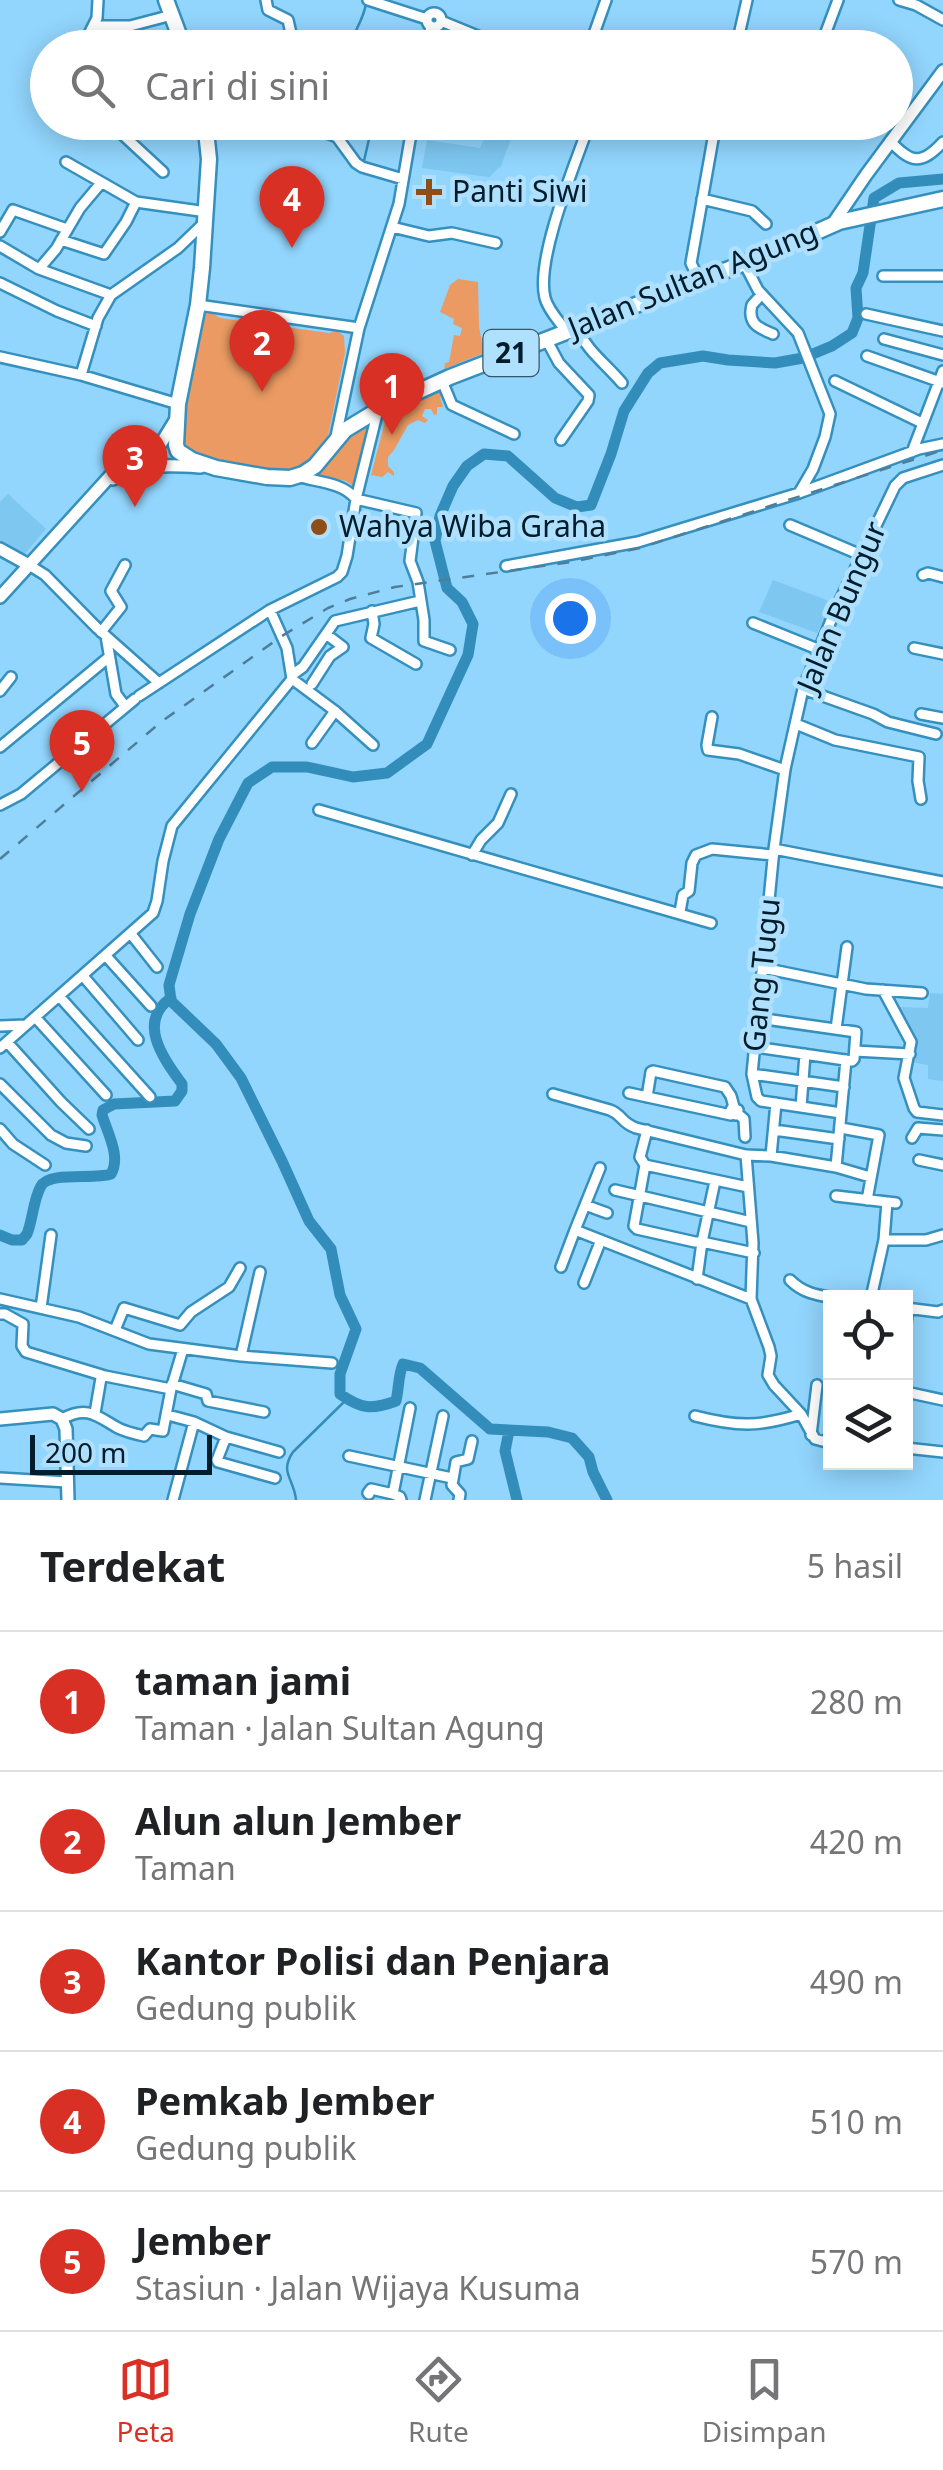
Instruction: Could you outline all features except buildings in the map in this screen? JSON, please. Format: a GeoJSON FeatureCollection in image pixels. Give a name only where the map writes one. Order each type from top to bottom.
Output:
{"type":"FeatureCollection","features":[{"type":"Feature","properties":{"kind":"highway"},"geometry":{"type":"LineString","coordinates":[[207,140],[206,216],[198,305],[177,411],[176,444],[185,457],[216,468],[268,477],[298,476]]}},
{"type":"Feature","properties":{"kind":"highway","name":"Jalan Sultan Agung"},"geometry":{"type":"LineString","coordinates":[[298,476],[316,466],[345,430],[442,381],[832,225],[943,199]]}},
{"type":"Feature","properties":{"kind":"main road"},"geometry":{"type":"LineString","coordinates":[[913,106],[943,71]]}},
{"type":"Feature","properties":{"kind":"main road"},"geometry":{"type":"LineString","coordinates":[[832,225],[890,142]]}},
{"type":"Feature","properties":{"kind":"main road"},"geometry":{"type":"LineString","coordinates":[[0,597],[126,462],[162,442],[177,411]]}},
{"type":"Feature","properties":{"kind":"main road"},"geometry":{"type":"LineString","coordinates":[[100,487],[145,466],[216,468]]}},
{"type":"Feature","properties":{"kind":"main road"},"geometry":{"type":"LineString","coordinates":[[0,550],[29,565]]}},
{"type":"Feature","properties":{"kind":"main road"},"geometry":{"type":"LineString","coordinates":[[0,1420],[53,1414],[62,1419],[66,1428],[68,1500]]}},
{"type":"Feature","properties":{"kind":"street"},"geometry":{"type":"LineString","coordinates":[[92,30],[98,0]]}},
{"type":"Feature","properties":{"kind":"street"},"geometry":{"type":"LineString","coordinates":[[266,0],[268,10],[288,20],[290,30]]}},
{"type":"Feature","properties":{"kind":"street"},"geometry":{"type":"LineString","coordinates":[[368,0],[460,30]]}},
{"type":"Feature","properties":{"kind":"street"},"geometry":{"type":"LineString","coordinates":[[432,30],[440,0]]}},
{"type":"Feature","properties":{"kind":"street"},"geometry":{"type":"LineString","coordinates":[[595,30],[606,0]]}},
{"type":"Feature","properties":{"kind":"street"},"geometry":{"type":"LineString","coordinates":[[740,30],[747,0]]}},
{"type":"Feature","properties":{"kind":"street"},"geometry":{"type":"LineString","coordinates":[[827,30],[838,0]]}},
{"type":"Feature","properties":{"kind":"street"},"geometry":{"type":"LineString","coordinates":[[899,0],[917,3],[943,20]]}},
{"type":"Feature","properties":{"kind":"street"},"geometry":{"type":"LineString","coordinates":[[94,26],[130,26],[169,8]]}},
{"type":"Feature","properties":{"kind":"street"},"geometry":{"type":"LineString","coordinates":[[128,140],[162,172]]}},
{"type":"Feature","properties":{"kind":"street"},"geometry":{"type":"LineString","coordinates":[[339,140],[353,159],[380,173],[404,179]]}},
{"type":"Feature","properties":{"kind":"street"},"geometry":{"type":"LineString","coordinates":[[334,444],[359,328],[399,204],[411,140]]}},
{"type":"Feature","properties":{"kind":"street"},"geometry":{"type":"LineString","coordinates":[[584,140],[552,233],[544,287],[548,306],[622,383]]}},
{"type":"Feature","properties":{"kind":"street"},"geometry":{"type":"LineString","coordinates":[[699,280],[691,263],[713,140]]}},
{"type":"Feature","properties":{"kind":"street"},"geometry":{"type":"LineString","coordinates":[[890,142],[912,160],[943,142]]}},
{"type":"Feature","properties":{"kind":"street"},"geometry":{"type":"LineString","coordinates":[[66,162],[136,202],[206,216],[178,248],[112,295],[96,326],[81,375]]}},
{"type":"Feature","properties":{"kind":"street"},"geometry":{"type":"LineString","coordinates":[[39,269],[101,183]]}},
{"type":"Feature","properties":{"kind":"street"},"geometry":{"type":"LineString","coordinates":[[702,199],[752,211],[766,224]]}},
{"type":"Feature","properties":{"kind":"street"},"geometry":{"type":"LineString","coordinates":[[61,240],[103,254],[136,202]]}},
{"type":"Feature","properties":{"kind":"street"},"geometry":{"type":"LineString","coordinates":[[0,232],[13,210],[67,229]]}},
{"type":"Feature","properties":{"kind":"street"},"geometry":{"type":"LineString","coordinates":[[392,226],[429,236],[452,233],[496,243]]}},
{"type":"Feature","properties":{"kind":"street"},"geometry":{"type":"LineString","coordinates":[[0,246],[39,269],[112,295]]}},
{"type":"Feature","properties":{"kind":"street"},"geometry":{"type":"LineString","coordinates":[[744,263],[762,294],[798,333],[830,414],[825,437],[799,493]]}},
{"type":"Feature","properties":{"kind":"street"},"geometry":{"type":"LineString","coordinates":[[883,276],[943,276]]}},
{"type":"Feature","properties":{"kind":"street"},"geometry":{"type":"LineString","coordinates":[[0,283],[96,326]]}},
{"type":"Feature","properties":{"kind":"street"},"geometry":{"type":"LineString","coordinates":[[762,294],[752,306],[751,320],[756,327],[773,334]]}},
{"type":"Feature","properties":{"kind":"street"},"geometry":{"type":"LineString","coordinates":[[198,305],[359,328]]}},
{"type":"Feature","properties":{"kind":"street"},"geometry":{"type":"LineString","coordinates":[[866,314],[943,332]]}},
{"type":"Feature","properties":{"kind":"street"},"geometry":{"type":"LineString","coordinates":[[884,338],[943,355]]}},
{"type":"Feature","properties":{"kind":"street"},"geometry":{"type":"LineString","coordinates":[[546,339],[558,363],[589,396],[561,440]]}},
{"type":"Feature","properties":{"kind":"street"},"geometry":{"type":"LineString","coordinates":[[867,356],[942,378],[912,452]]}},
{"type":"Feature","properties":{"kind":"street"},"geometry":{"type":"LineString","coordinates":[[0,357],[81,375],[177,411]]}},
{"type":"Feature","properties":{"kind":"street"},"geometry":{"type":"LineString","coordinates":[[442,381],[452,405],[514,434]]}},
{"type":"Feature","properties":{"kind":"street"},"geometry":{"type":"LineString","coordinates":[[834,381],[922,423]]}},
{"type":"Feature","properties":{"kind":"street"},"geometry":{"type":"LineString","coordinates":[[0,805],[21,794],[159,682],[270,610],[331,582],[342,572],[378,410]]}},
{"type":"Feature","properties":{"kind":"street"},"geometry":{"type":"LineString","coordinates":[[506,566],[638,542],[943,444]]}},
{"type":"Feature","properties":{"kind":"street","name":"Jalan Bungur"},"geometry":{"type":"LineString","coordinates":[[773,852],[785,770],[803,689],[820,650],[898,481],[943,465]]}},
{"type":"Feature","properties":{"kind":"street"},"geometry":{"type":"LineString","coordinates":[[298,476],[339,486],[356,498],[416,513],[410,561],[416,572],[424,642],[450,650]]}},
{"type":"Feature","properties":{"kind":"street"},"geometry":{"type":"LineString","coordinates":[[790,525],[862,555]]}},
{"type":"Feature","properties":{"kind":"street"},"geometry":{"type":"LineString","coordinates":[[29,565],[45,575],[159,682]]}},
{"type":"Feature","properties":{"kind":"street"},"geometry":{"type":"LineString","coordinates":[[125,565],[111,591],[121,607],[104,634],[116,694],[125,706]]}},
{"type":"Feature","properties":{"kind":"street"},"geometry":{"type":"LineString","coordinates":[[923,575],[943,577]]}},
{"type":"Feature","properties":{"kind":"street"},"geometry":{"type":"LineString","coordinates":[[89,1129],[4,1045],[153,913],[172,826],[292,677],[304,668],[334,621],[420,601]]}},
{"type":"Feature","properties":{"kind":"street"},"geometry":{"type":"LineString","coordinates":[[270,610],[287,648],[292,677],[373,745]]}},
{"type":"Feature","properties":{"kind":"street"},"geometry":{"type":"LineString","coordinates":[[372,610],[371,638],[416,664]]}},
{"type":"Feature","properties":{"kind":"street"},"geometry":{"type":"LineString","coordinates":[[753,623],[820,650]]}},
{"type":"Feature","properties":{"kind":"street"},"geometry":{"type":"LineString","coordinates":[[312,684],[330,656],[343,647],[326,634]]}},
{"type":"Feature","properties":{"kind":"street"},"geometry":{"type":"LineString","coordinates":[[914,648],[943,654]]}},
{"type":"Feature","properties":{"kind":"street"},"geometry":{"type":"LineString","coordinates":[[0,747],[109,658]]}},
{"type":"Feature","properties":{"kind":"street"},"geometry":{"type":"LineString","coordinates":[[0,691],[11,677]]}},
{"type":"Feature","properties":{"kind":"street"},"geometry":{"type":"LineString","coordinates":[[803,689],[888,722],[936,734]]}},
{"type":"Feature","properties":{"kind":"street"},"geometry":{"type":"LineString","coordinates":[[312,743],[335,711]]}},
{"type":"Feature","properties":{"kind":"street"},"geometry":{"type":"LineString","coordinates":[[921,714],[943,718]]}},
{"type":"Feature","properties":{"kind":"street"},"geometry":{"type":"LineString","coordinates":[[712,716],[708,750],[739,754],[785,770]]}},
{"type":"Feature","properties":{"kind":"street"},"geometry":{"type":"LineString","coordinates":[[796,724],[835,740],[919,757],[920,799]]}},
{"type":"Feature","properties":{"kind":"street"},"geometry":{"type":"LineString","coordinates":[[472,855],[498,823],[510,794]]}},
{"type":"Feature","properties":{"kind":"street"},"geometry":{"type":"LineString","coordinates":[[319,810],[711,923]]}},
{"type":"Feature","properties":{"kind":"street"},"geometry":{"type":"LineString","coordinates":[[680,912],[696,855],[712,849],[773,852],[943,882]]}},
{"type":"Feature","properties":{"kind":"street","name":"Gang Tugu"},"geometry":{"type":"LineString","coordinates":[[758,1098],[752,1074],[773,852]]}},
{"type":"Feature","properties":{"kind":"street"},"geometry":{"type":"LineString","coordinates":[[131,934],[158,967]]}},
{"type":"Feature","properties":{"kind":"street"},"geometry":{"type":"LineString","coordinates":[[836,1029],[846,947]]}},
{"type":"Feature","properties":{"kind":"street"},"geometry":{"type":"LineString","coordinates":[[106,956],[151,1006]]}},
{"type":"Feature","properties":{"kind":"street"},"geometry":{"type":"LineString","coordinates":[[764,968],[840,985],[922,993]]}},
{"type":"Feature","properties":{"kind":"street"},"geometry":{"type":"LineString","coordinates":[[82,976],[138,1040]]}},
{"type":"Feature","properties":{"kind":"street"},"geometry":{"type":"LineString","coordinates":[[883,990],[911,1042],[904,1078],[914,1108],[917,1112],[943,1115]]}},
{"type":"Feature","properties":{"kind":"street"},"geometry":{"type":"LineString","coordinates":[[60,996],[150,1097]]}},
{"type":"Feature","properties":{"kind":"street"},"geometry":{"type":"LineString","coordinates":[[755,1047],[846,1060],[854,1060],[856,1051],[857,1033],[758,1018]]}},
{"type":"Feature","properties":{"kind":"street"},"geometry":{"type":"LineString","coordinates":[[0,1026],[31,1021]]}},
{"type":"Feature","properties":{"kind":"street"},"geometry":{"type":"LineString","coordinates":[[31,1021],[106,1095]]}},
{"type":"Feature","properties":{"kind":"street"},"geometry":{"type":"LineString","coordinates":[[856,1051],[910,1054]]}},
{"type":"Feature","properties":{"kind":"street"},"geometry":{"type":"LineString","coordinates":[[801,1108],[805,1054]]}},
{"type":"Feature","properties":{"kind":"street"},"geometry":{"type":"LineString","coordinates":[[836,1166],[846,1060]]}},
{"type":"Feature","properties":{"kind":"street"},"geometry":{"type":"LineString","coordinates":[[647,1097],[654,1071],[726,1086],[734,1111]]}},
{"type":"Feature","properties":{"kind":"street"},"geometry":{"type":"LineString","coordinates":[[752,1074],[844,1087]]}},
{"type":"Feature","properties":{"kind":"street"},"geometry":{"type":"LineString","coordinates":[[0,1084],[52,1135],[66,1143],[86,1146]]}},
{"type":"Feature","properties":{"kind":"street"},"geometry":{"type":"LineString","coordinates":[[554,1094],[618,1113],[624,1124],[752,1155],[836,1166],[870,1177]]}},
{"type":"Feature","properties":{"kind":"street"},"geometry":{"type":"LineString","coordinates":[[630,1094],[734,1111],[744,1118],[745,1137]]}},
{"type":"Feature","properties":{"kind":"street"},"geometry":{"type":"LineString","coordinates":[[734,1111],[758,1098],[842,1113]]}},
{"type":"Feature","properties":{"kind":"street"},"geometry":{"type":"LineString","coordinates":[[771,1156],[776,1103]]}},
{"type":"Feature","properties":{"kind":"street"},"geometry":{"type":"LineString","coordinates":[[912,1138],[918,1128],[943,1130]]}},
{"type":"Feature","properties":{"kind":"street"},"geometry":{"type":"LineString","coordinates":[[0,1129],[45,1166]]}},
{"type":"Feature","properties":{"kind":"street"},"geometry":{"type":"LineString","coordinates":[[647,1130],[640,1157],[645,1165],[636,1228],[754,1253]]}},
{"type":"Feature","properties":{"kind":"street"},"geometry":{"type":"LineString","coordinates":[[774,1130],[879,1135],[867,1200]]}},
{"type":"Feature","properties":{"kind":"street"},"geometry":{"type":"LineString","coordinates":[[752,1155],[748,1187],[754,1253],[751,1299],[769,1347],[768,1375],[812,1436],[823,1442]]}},
{"type":"Feature","properties":{"kind":"street"},"geometry":{"type":"LineString","coordinates":[[919,1160],[943,1165]]}},
{"type":"Feature","properties":{"kind":"street"},"geometry":{"type":"LineString","coordinates":[[645,1165],[748,1187]]}},
{"type":"Feature","properties":{"kind":"street"},"geometry":{"type":"LineString","coordinates":[[561,1267],[600,1168]]}},
{"type":"Feature","properties":{"kind":"street"},"geometry":{"type":"LineString","coordinates":[[698,1278],[716,1181]]}},
{"type":"Feature","properties":{"kind":"street"},"geometry":{"type":"LineString","coordinates":[[616,1190],[752,1222]]}},
{"type":"Feature","properties":{"kind":"street"},"geometry":{"type":"LineString","coordinates":[[836,1196],[891,1203],[873,1290]]}},
{"type":"Feature","properties":{"kind":"street"},"geometry":{"type":"LineString","coordinates":[[584,1205],[606,1213]]}},
{"type":"Feature","properties":{"kind":"street"},"geometry":{"type":"LineString","coordinates":[[575,1230],[751,1299]]}},
{"type":"Feature","properties":{"kind":"street"},"geometry":{"type":"LineString","coordinates":[[40,1308],[52,1235]]}},
{"type":"Feature","properties":{"kind":"street"},"geometry":{"type":"LineString","coordinates":[[884,1240],[926,1240],[943,1235]]}},
{"type":"Feature","properties":{"kind":"street"},"geometry":{"type":"LineString","coordinates":[[584,1283],[601,1240]]}},
{"type":"Feature","properties":{"kind":"street"},"geometry":{"type":"LineString","coordinates":[[166,1347],[191,1312],[230,1286],[240,1268]]}},
{"type":"Feature","properties":{"kind":"street"},"geometry":{"type":"LineString","coordinates":[[242,1356],[260,1272]]}},
{"type":"Feature","properties":{"kind":"street"},"geometry":{"type":"LineString","coordinates":[[790,1280],[808,1293],[823,1296]]}},
{"type":"Feature","properties":{"kind":"street"},"geometry":{"type":"LineString","coordinates":[[0,1299],[79,1316],[166,1347],[332,1362]]}},
{"type":"Feature","properties":{"kind":"street"},"geometry":{"type":"LineString","coordinates":[[115,1330],[124,1308],[180,1325]]}},
{"type":"Feature","properties":{"kind":"street"},"geometry":{"type":"LineString","coordinates":[[913,1309],[943,1310]]}},
{"type":"Feature","properties":{"kind":"street"},"geometry":{"type":"LineString","coordinates":[[0,1314],[23,1324],[22,1350],[105,1376],[206,1394],[208,1401],[264,1412]]}},
{"type":"Feature","properties":{"kind":"street"},"geometry":{"type":"LineString","coordinates":[[62,1419],[95,1413],[124,1431],[144,1436],[150,1429],[162,1432],[183,1350]]}},
{"type":"Feature","properties":{"kind":"street"},"geometry":{"type":"LineString","coordinates":[[95,1413],[101,1378],[105,1376]]}},
{"type":"Feature","properties":{"kind":"street"},"geometry":{"type":"LineString","coordinates":[[812,1436],[818,1385]]}},
{"type":"Feature","properties":{"kind":"street"},"geometry":{"type":"LineString","coordinates":[[913,1394],[943,1400]]}},
{"type":"Feature","properties":{"kind":"street"},"geometry":{"type":"LineString","coordinates":[[380,1500],[369,1490],[397,1497],[398,1467],[410,1408]]}},
{"type":"Feature","properties":{"kind":"street"},"geometry":{"type":"LineString","coordinates":[[168,1414],[279,1452]]}},
{"type":"Feature","properties":{"kind":"street"},"geometry":{"type":"LineString","coordinates":[[696,1416],[758,1426],[799,1414]]}},
{"type":"Feature","properties":{"kind":"street"},"geometry":{"type":"LineString","coordinates":[[425,1500],[443,1416]]}},
{"type":"Feature","properties":{"kind":"street"},"geometry":{"type":"LineString","coordinates":[[173,1500],[194,1422]]}},
{"type":"Feature","properties":{"kind":"street"},"geometry":{"type":"LineString","coordinates":[[226,1437],[218,1462],[276,1478]]}},
{"type":"Feature","properties":{"kind":"street"},"geometry":{"type":"LineString","coordinates":[[459,1500],[452,1478],[456,1462],[468,1459],[472,1441]]}},
{"type":"Feature","properties":{"kind":"street"},"geometry":{"type":"LineString","coordinates":[[913,1449],[943,1452]]}},
{"type":"Feature","properties":{"kind":"street"},"geometry":{"type":"LineString","coordinates":[[349,1456],[452,1478]]}},
{"type":"Feature","properties":{"kind":"street"},"geometry":{"type":"LineString","coordinates":[[0,1478],[67,1482]]}},
{"type":"Feature","properties":{"kind":"shaded area"},"geometry":{"type":"Polygon","coordinates":[[[427,140],[480,148],[484,140],[511,140],[501,166],[489,177],[422,168],[427,140]]]}},
{"type":"Feature","properties":{"kind":"shaded area"},"geometry":{"type":"Polygon","coordinates":[[[458,279],[478,282],[484,353],[444,369],[454,335],[460,336],[462,328],[440,312],[450,285],[458,279]]]}},
{"type":"Feature","properties":{"kind":"shaded area"},"geometry":{"type":"Polygon","coordinates":[[[212,313],[220,318],[337,331],[344,336],[345,353],[327,441],[312,460],[283,471],[190,456],[179,442],[200,321],[212,313]]]}},
{"type":"Feature","properties":{"kind":"shaded area"},"geometry":{"type":"Polygon","coordinates":[[[443,390],[443,407],[437,407],[434,415],[431,409],[425,409],[422,416],[428,420],[408,425],[388,457],[394,476],[388,472],[382,477],[371,475],[389,413],[443,390]]]}},
{"type":"Feature","properties":{"kind":"shaded area"},"geometry":{"type":"Polygon","coordinates":[[[374,417],[356,488],[346,481],[317,475],[350,434],[374,417]]]}},
{"type":"Feature","properties":{"kind":"shaded area"},"geometry":{"type":"Polygon","coordinates":[[[8,494],[46,529],[23,556],[0,541],[0,502],[8,494]]]}},
{"type":"Feature","properties":{"kind":"shaded area"},"geometry":{"type":"Polygon","coordinates":[[[773,580],[832,602],[817,633],[759,612],[773,580]]]}},
{"type":"Feature","properties":{"kind":"shaded area"},"geometry":{"type":"Polygon","coordinates":[[[930,993],[943,994],[943,1081],[928,1079],[928,1065],[911,1062],[915,1044],[897,1007],[928,1008],[930,993]]]}},
{"type":"Feature","properties":{"kind":"waterway"},"geometry":{"type":"LineString","coordinates":[[357,30],[366,3]]}},
{"type":"Feature","properties":{"kind":"waterway"},"geometry":{"type":"LineString","coordinates":[[363,165],[369,140]]}},
{"type":"Feature","properties":{"kind":"waterway"},"geometry":{"type":"LineString","coordinates":[[607,1500],[589,1457],[572,1438],[548,1432],[490,1429],[420,1368],[403,1364],[396,1401],[388,1404],[367,1406],[340,1394],[340,1374],[356,1329],[340,1295],[331,1249],[309,1221],[241,1078],[216,1044],[171,1001],[169,985],[190,914],[219,839],[248,783],[272,767],[307,767],[353,777],[387,773],[427,744],[468,655],[473,624],[462,602],[447,588],[435,541],[440,516],[467,466],[484,454],[508,456],[555,498],[577,507],[591,505],[624,411],[648,373],[660,363],[703,356],[775,363],[803,358],[852,333],[858,318],[856,288],[863,273],[874,198],[899,183],[943,179]]}},
{"type":"Feature","properties":{"kind":"waterway"},"geometry":{"type":"LineString","coordinates":[[0,1235],[22,1240],[38,1191],[46,1181],[111,1174],[114,1153],[103,1110],[114,1104],[175,1101],[182,1084],[161,1052],[154,1029],[155,1018],[171,998]]}},
{"type":"Feature","properties":{"kind":"waterway"},"geometry":{"type":"LineString","coordinates":[[296,1500],[287,1471],[289,1459],[347,1399]]}},
{"type":"Feature","properties":{"kind":"waterway"},"geometry":{"type":"LineString","coordinates":[[509,1431],[505,1451],[517,1500]]}},
{"type":"Feature","properties":{"kind":"railway"},"geometry":{"type":"LineString","coordinates":[[0,859],[161,722],[328,608],[395,587],[640,548],[943,450]]}},
{"type":"Feature","properties":{"kind":"place","name":"Panti Siwi"},"geometry":{"type":"Point","coordinates":[429,192]}},
{"type":"Feature","properties":{"kind":"place","name":"Pemkab Jember"},"geometry":{"type":"Point","coordinates":[292,248]}},
{"type":"Feature","properties":{"kind":"place","name":"Alun alun Jember"},"geometry":{"type":"Point","coordinates":[262,392]}},
{"type":"Feature","properties":{"kind":"place","name":"taman jami"},"geometry":{"type":"Point","coordinates":[392,435]}},
{"type":"Feature","properties":{"kind":"place","name":"Kantor Polisi dan Penjara"},"geometry":{"type":"Point","coordinates":[135,507]}},
{"type":"Feature","properties":{"kind":"place","name":"Wahya Wiba Graha"},"geometry":{"type":"Point","coordinates":[319,527]}},
{"type":"Feature","properties":{"kind":"place","name":"Jember"},"geometry":{"type":"Point","coordinates":[82,792]}}]}
